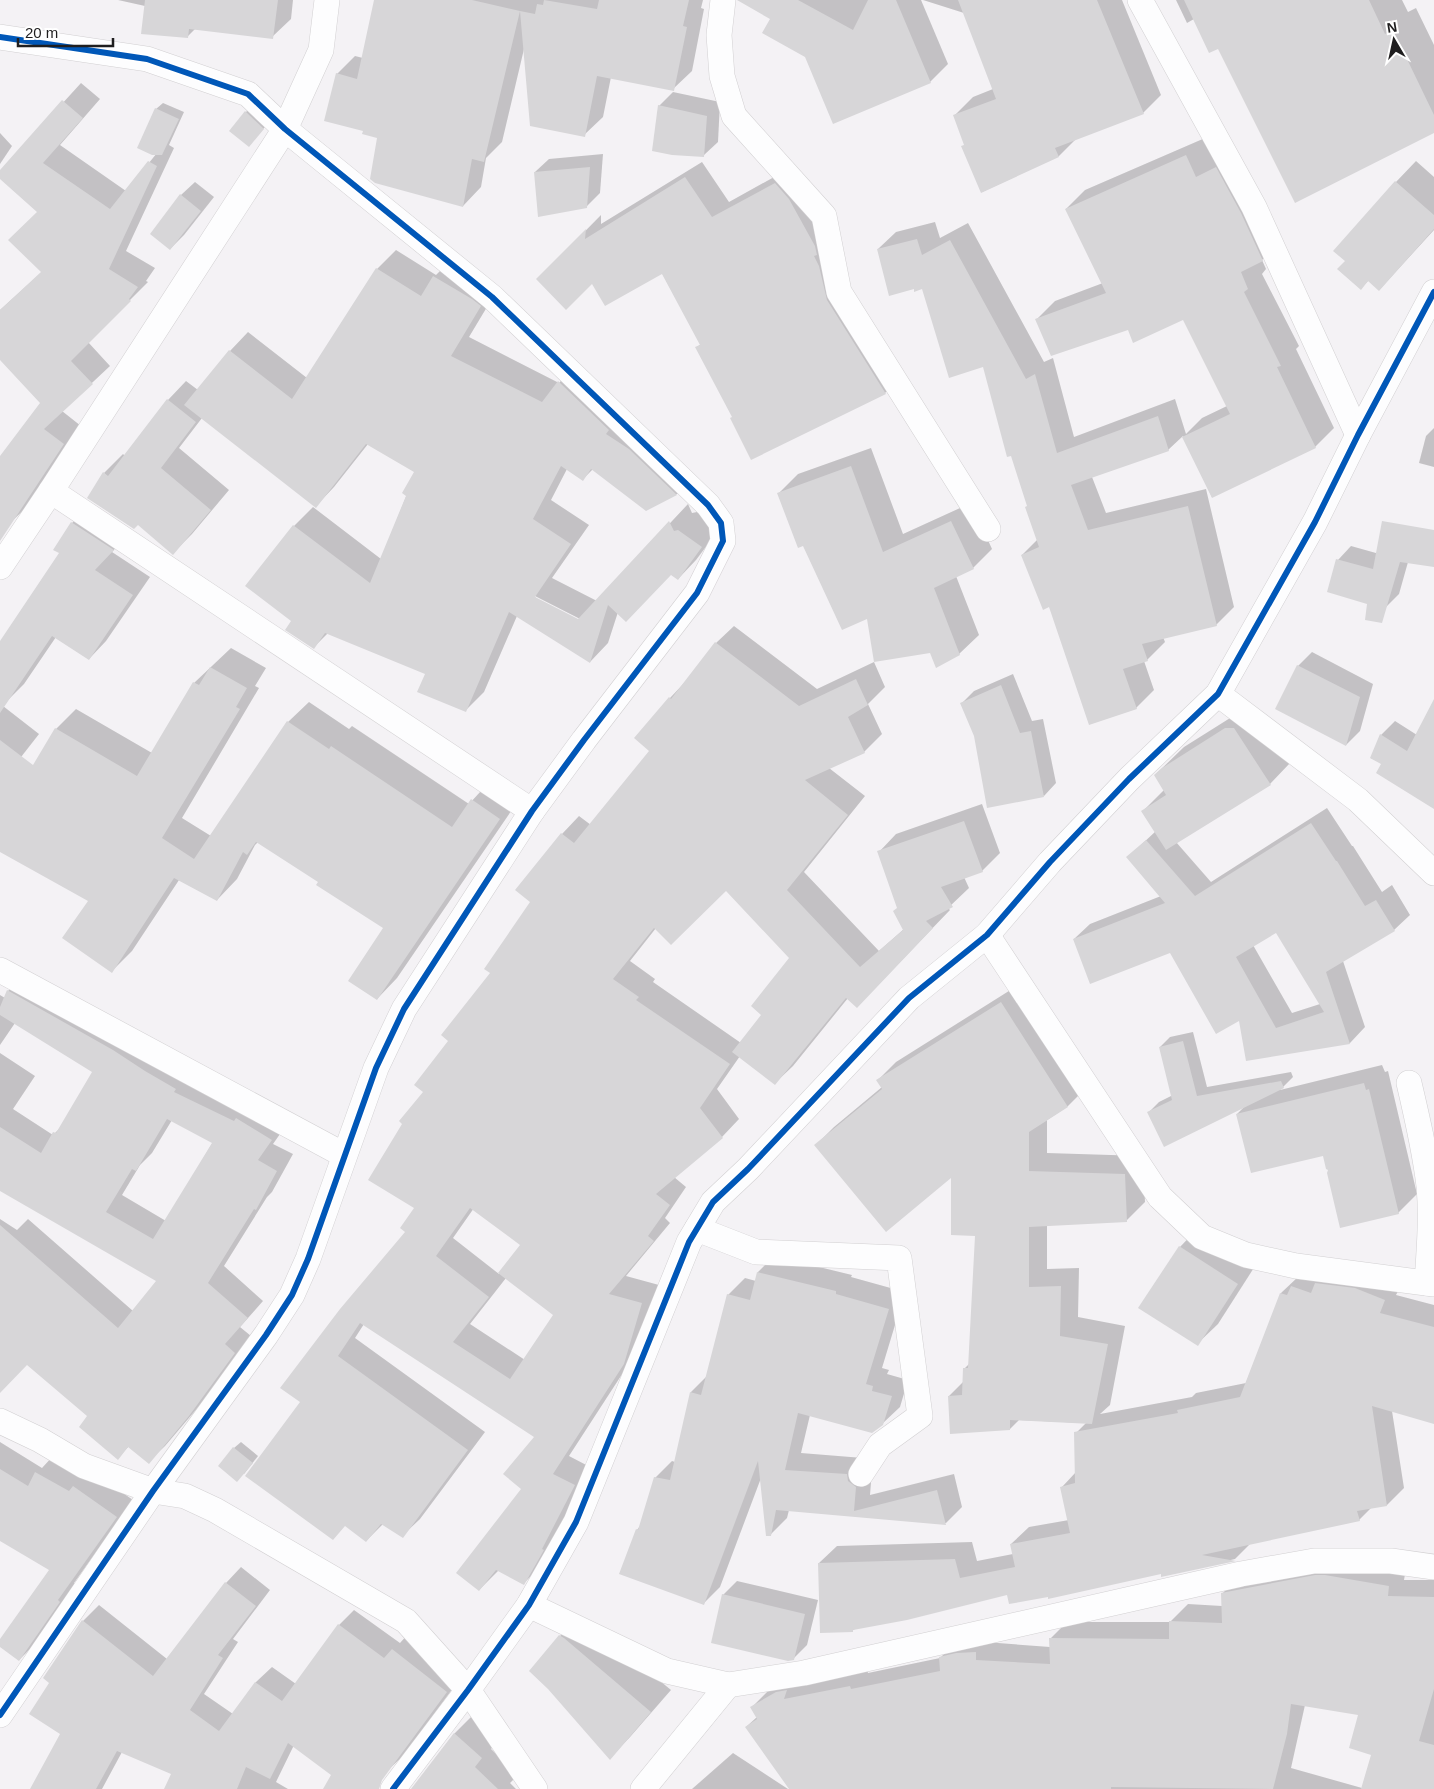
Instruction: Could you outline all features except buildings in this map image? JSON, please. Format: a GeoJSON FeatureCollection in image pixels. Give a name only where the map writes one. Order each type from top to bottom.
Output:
{"type":"FeatureCollection","features":[{"type":"Feature","properties":{"kind":"street"},"geometry":{"type":"LineString","coordinates":[[0,567],[284,129],[321,50],[327,0]]}},
{"type":"Feature","properties":{"kind":"street"},"geometry":{"type":"LineString","coordinates":[[723,0],[719,35],[722,76],[734,116],[824,216],[839,292],[988,529]]}},
{"type":"Feature","properties":{"kind":"street"},"geometry":{"type":"LineString","coordinates":[[1140,0],[1254,207],[1358,435]]}},
{"type":"Feature","properties":{"kind":"street"},"geometry":{"type":"LineString","coordinates":[[0,37],[147,59],[248,94],[284,129],[492,297],[708,505],[721,523],[723,541],[697,593],[584,740],[532,812],[404,1009],[376,1068],[308,1259],[292,1295],[153,1491],[0,1715]]}},
{"type":"Feature","properties":{"kind":"street"},"geometry":{"type":"LineString","coordinates":[[392,1789],[530,1605],[576,1522],[685,1251],[713,1202],[748,1169],[909,998],[987,935],[1050,862],[1129,779],[1218,694],[1315,522],[1358,435],[1434,292]]}},
{"type":"Feature","properties":{"kind":"street"},"geometry":{"type":"LineString","coordinates":[[51,491],[532,812]]}},
{"type":"Feature","properties":{"kind":"street"},"geometry":{"type":"LineString","coordinates":[[1218,694],[1358,800],[1434,873]]}},
{"type":"Feature","properties":{"kind":"street"},"geometry":{"type":"LineString","coordinates":[[987,935],[1160,1197],[1202,1237],[1246,1255],[1296,1266],[1430,1283],[1429,1188],[1424,1152],[1409,1083]]}},
{"type":"Feature","properties":{"kind":"street"},"geometry":{"type":"LineString","coordinates":[[0,970],[344,1155]]}},
{"type":"Feature","properties":{"kind":"street"},"geometry":{"type":"LineString","coordinates":[[697,1229],[756,1252],[899,1258],[920,1416],[880,1445],[862,1474]]}},
{"type":"Feature","properties":{"kind":"street"},"geometry":{"type":"LineString","coordinates":[[0,1421],[40,1440],[84,1466],[153,1491],[185,1496],[215,1510],[406,1621],[468,1690],[535,1789]]}},
{"type":"Feature","properties":{"kind":"street"},"geometry":{"type":"LineString","coordinates":[[530,1605],[666,1671],[728,1685],[804,1673],[1241,1574],[1314,1561],[1391,1561],[1434,1567]]}},
{"type":"Feature","properties":{"kind":"street"},"geometry":{"type":"LineString","coordinates":[[642,1789],[728,1685]]}},
{"type":"Feature","properties":{"kind":"cycle path"},"geometry":{"type":"LineString","coordinates":[[0,37],[147,59],[248,94],[285,129],[492,297],[708,505],[721,523],[723,541],[697,593],[532,811],[404,1009],[376,1068],[308,1259],[292,1295],[266,1335],[153,1491],[0,1715]]}},
{"type":"Feature","properties":{"kind":"cycle path"},"geometry":{"type":"LineString","coordinates":[[393,1789],[529,1605],[576,1522],[689,1242],[713,1202],[748,1169],[909,998],[987,935],[1050,862],[1129,779],[1218,694],[1315,522],[1358,435],[1434,292]]}}]}
